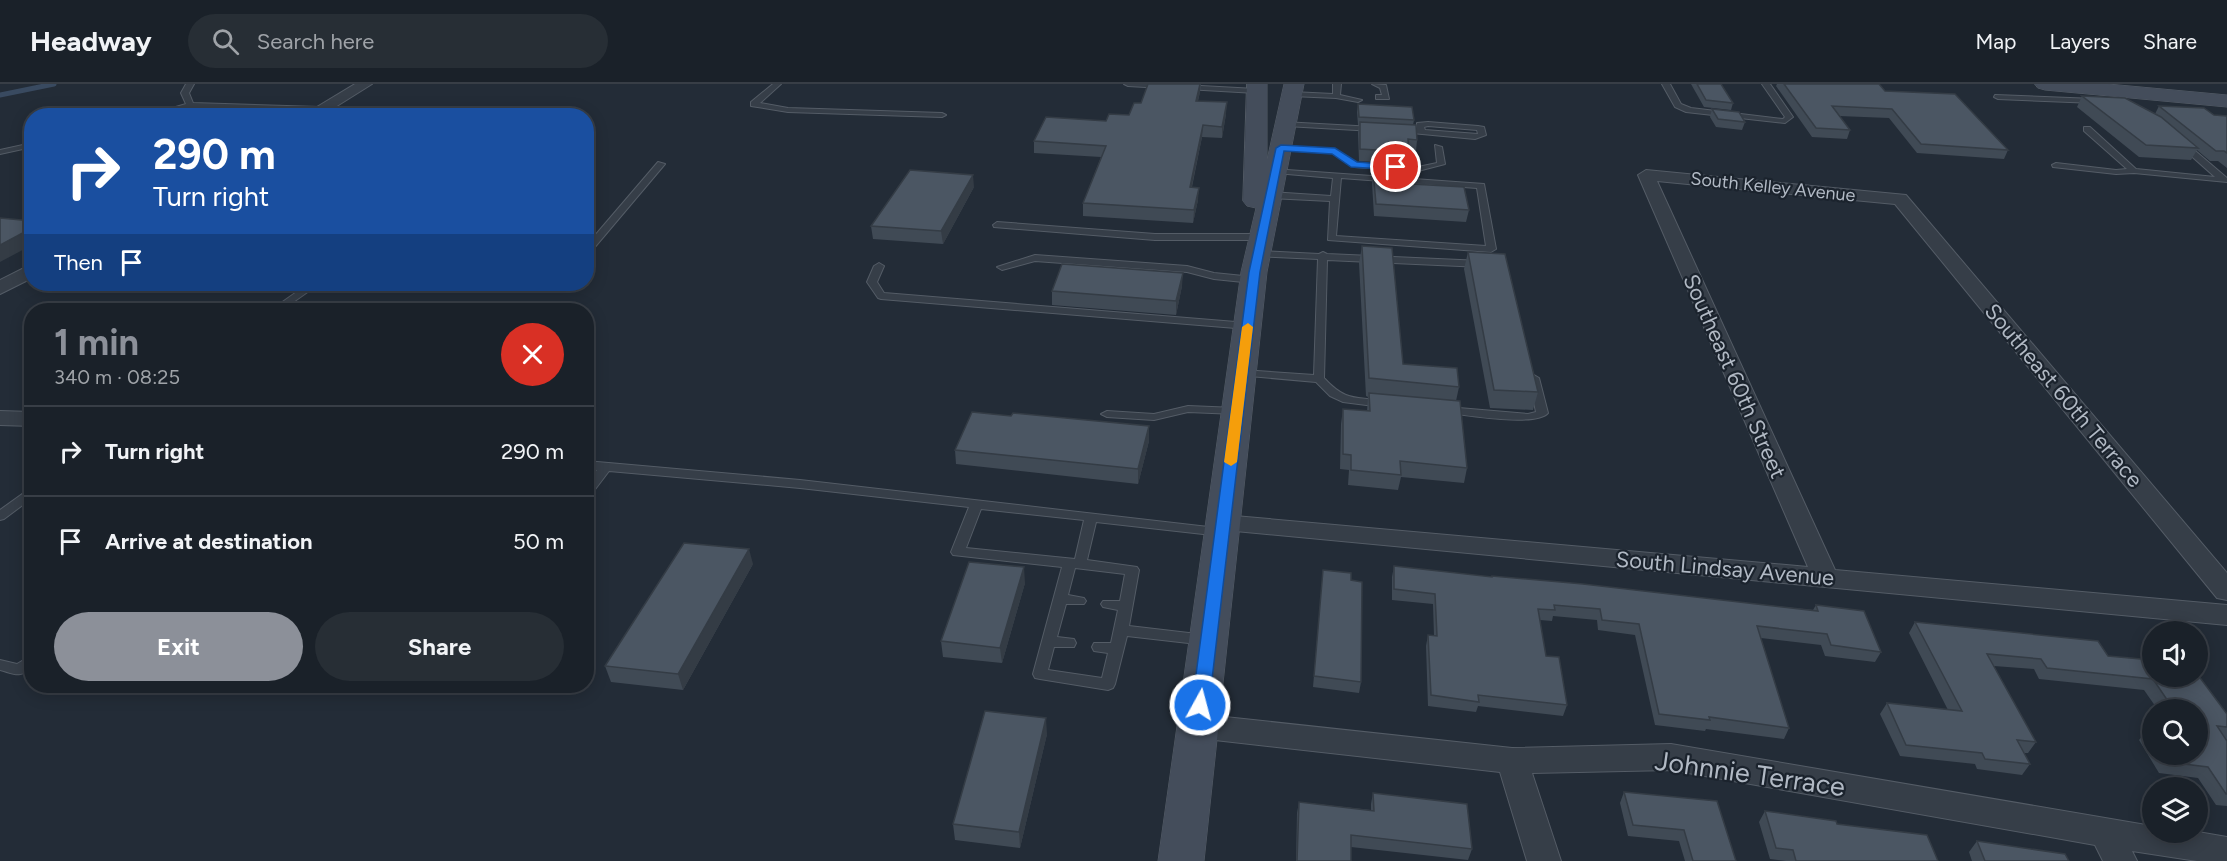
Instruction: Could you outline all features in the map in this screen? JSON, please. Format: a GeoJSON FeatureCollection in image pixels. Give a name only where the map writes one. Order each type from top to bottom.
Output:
{"type":"FeatureCollection","features":[{"type":"Feature","properties":{"kind":"main road"},"geometry":{"type":"LineString","coordinates":[[2045,84],[2106,96],[2227,101]]}},
{"type":"Feature","properties":{"kind":"main road"},"geometry":{"type":"LineString","coordinates":[[1180,861],[1255,261],[1256,88]]}},
{"type":"Feature","properties":{"kind":"main road"},"geometry":{"type":"LineString","coordinates":[[1255,261],[1293,89]]}},
{"type":"Feature","properties":{"kind":"street"},"geometry":{"type":"LineString","coordinates":[[321,108],[365,84]]}},
{"type":"Feature","properties":{"kind":"street","name":"South Kelley Avenue"},"geometry":{"type":"LineString","coordinates":[[1646,175],[1900,200]]}},
{"type":"Feature","properties":{"kind":"street","name":"Southeast 60th Street"},"geometry":{"type":"LineString","coordinates":[[1646,175],[1825,577]]}},
{"type":"Feature","properties":{"kind":"street","name":"Southeast 60th Terrace"},"geometry":{"type":"LineString","coordinates":[[1900,200],[2227,591]]}},
{"type":"Feature","properties":{"kind":"street"},"geometry":{"type":"LineString","coordinates":[[0,288],[24,274]]}},
{"type":"Feature","properties":{"kind":"street"},"geometry":{"type":"LineString","coordinates":[[0,418],[24,418]]}},
{"type":"Feature","properties":{"kind":"street","name":"South Lindsay Avenue"},"geometry":{"type":"LineString","coordinates":[[1222,527],[1825,577],[2227,615]]}},
{"type":"Feature","properties":{"kind":"street","name":"Johnnie Terrace"},"geometry":{"type":"LineString","coordinates":[[1197,726],[1512,761],[1671,757],[2113,847],[2227,851]]}},
{"type":"Feature","properties":{"kind":"street"},"geometry":{"type":"LineString","coordinates":[[1512,761],[1544,861]]}},
{"type":"Feature","properties":{"kind":"lane"},"geometry":{"type":"LineString","coordinates":[[189,84],[185,93],[189,105]]}},
{"type":"Feature","properties":{"kind":"lane"},"geometry":{"type":"LineString","coordinates":[[777,84],[754,104],[788,110],[942,115]]}},
{"type":"Feature","properties":{"kind":"lane"},"geometry":{"type":"LineString","coordinates":[[1128,84],[1256,88]]}},
{"type":"Feature","properties":{"kind":"lane"},"geometry":{"type":"LineString","coordinates":[[1336,96],[1337,84]]}},
{"type":"Feature","properties":{"kind":"lane"},"geometry":{"type":"LineString","coordinates":[[1376,84],[1383,87],[1386,97],[1376,97]]}},
{"type":"Feature","properties":{"kind":"lane"},"geometry":{"type":"LineString","coordinates":[[1666,84],[1678,105],[1689,110],[1785,121],[1789,117],[1766,84]]}},
{"type":"Feature","properties":{"kind":"lane"},"geometry":{"type":"LineString","coordinates":[[1293,89],[1336,96],[1357,96]]}},
{"type":"Feature","properties":{"kind":"lane"},"geometry":{"type":"LineString","coordinates":[[1998,97],[2106,96]]}},
{"type":"Feature","properties":{"kind":"lane"},"geometry":{"type":"LineString","coordinates":[[178,108],[189,105],[243,108]]}},
{"type":"Feature","properties":{"kind":"lane"},"geometry":{"type":"LineString","coordinates":[[1286,124],[1475,137],[1482,135],[1481,129],[1474,127],[1428,124],[1420,125],[1421,132]]}},
{"type":"Feature","properties":{"kind":"lane"},"geometry":{"type":"LineString","coordinates":[[2087,129],[2134,171]]}},
{"type":"Feature","properties":{"kind":"lane"},"geometry":{"type":"LineString","coordinates":[[2056,165],[2224,180],[2175,139]]}},
{"type":"Feature","properties":{"kind":"lane"},"geometry":{"type":"LineString","coordinates":[[0,152],[24,147]]}},
{"type":"Feature","properties":{"kind":"lane"},"geometry":{"type":"LineString","coordinates":[[1281,148],[1335,151],[1354,165],[1418,169],[1441,165],[1438,147]]}},
{"type":"Feature","properties":{"kind":"lane"},"geometry":{"type":"LineString","coordinates":[[594,243],[662,164]]}},
{"type":"Feature","properties":{"kind":"lane"},"geometry":{"type":"LineString","coordinates":[[1276,171],[1481,186],[1491,249],[1331,238],[1337,176]]}},
{"type":"Feature","properties":{"kind":"lane"},"geometry":{"type":"LineString","coordinates":[[1270,195],[1335,199]]}},
{"type":"Feature","properties":{"kind":"lane"},"geometry":{"type":"LineString","coordinates":[[997,225],[1155,237],[1255,261]]}},
{"type":"Feature","properties":{"kind":"lane"},"geometry":{"type":"LineString","coordinates":[[1323,255],[1319,379],[1332,394],[1346,400],[1390,405]]}},
{"type":"Feature","properties":{"kind":"lane"},"geometry":{"type":"LineString","coordinates":[[1002,267],[1035,258],[1187,269],[1214,276],[1255,261],[1323,255],[1488,265]]}},
{"type":"Feature","properties":{"kind":"lane"},"geometry":{"type":"LineString","coordinates":[[879,266],[872,282],[881,296],[1248,326]]}},
{"type":"Feature","properties":{"kind":"lane"},"geometry":{"type":"LineString","coordinates":[[286,303],[304,291]]}},
{"type":"Feature","properties":{"kind":"lane"},"geometry":{"type":"LineString","coordinates":[[1436,409],[1528,417],[1540,416],[1542,413],[1531,368]]}},
{"type":"Feature","properties":{"kind":"lane"},"geometry":{"type":"LineString","coordinates":[[1242,373],[1319,379]]}},
{"type":"Feature","properties":{"kind":"lane"},"geometry":{"type":"LineString","coordinates":[[1107,414],[1155,417],[1188,409],[1237,411]]}},
{"type":"Feature","properties":{"kind":"lane"},"geometry":{"type":"LineString","coordinates":[[594,465],[800,484],[1091,517],[1222,527]]}},
{"type":"Feature","properties":{"kind":"lane"},"geometry":{"type":"LineString","coordinates":[[594,482],[606,466]]}},
{"type":"Feature","properties":{"kind":"lane"},"geometry":{"type":"LineString","coordinates":[[0,516],[24,497]]}},
{"type":"Feature","properties":{"kind":"lane"},"geometry":{"type":"LineString","coordinates":[[976,504],[958,552],[1075,564],[1132,570],[1108,684],[1040,675],[1060,599],[1075,564],[1091,517]]}},
{"type":"Feature","properties":{"kind":"lane"},"geometry":{"type":"LineString","coordinates":[[1060,599],[1079,601]]}},
{"type":"Feature","properties":{"kind":"lane"},"geometry":{"type":"LineString","coordinates":[[1108,604],[1125,606]]}},
{"type":"Feature","properties":{"kind":"lane"},"geometry":{"type":"LineString","coordinates":[[1121,630],[1208,640]]}},
{"type":"Feature","properties":{"kind":"lane"},"geometry":{"type":"LineString","coordinates":[[1049,641],[1069,643]]}},
{"type":"Feature","properties":{"kind":"lane"},"geometry":{"type":"LineString","coordinates":[[1099,647],[1116,649]]}},
{"type":"Feature","properties":{"kind":"lane"},"geometry":{"type":"LineString","coordinates":[[0,665],[20,670],[24,667]]}},
{"type":"Feature","properties":{"kind":"building"},"geometry":{"type":"Polygon","coordinates":[[[1148,84],[1200,84],[1196,101],[1227,102],[1222,127],[1203,125],[1190,187],[1199,188],[1194,210],[1083,203],[1106,146],[1034,141],[1046,117],[1106,121],[1109,114],[1129,115],[1134,103],[1141,103],[1148,84]]]}},
{"type":"Feature","properties":{"kind":"building"},"geometry":{"type":"Polygon","coordinates":[[[1697,84],[1721,84],[1733,103],[1706,100],[1697,84]]]}},
{"type":"Feature","properties":{"kind":"building"},"geometry":{"type":"Polygon","coordinates":[[[1784,84],[1879,84],[1885,91],[1955,94],[2008,150],[1921,144],[1892,109],[1832,106],[1850,130],[1816,128],[1784,84]]]}},
{"type":"Feature","properties":{"kind":"building"},"geometry":{"type":"Polygon","coordinates":[[[2082,96],[2125,98],[2161,117],[2198,148],[2146,145],[2082,96]]]}},
{"type":"Feature","properties":{"kind":"building"},"geometry":{"type":"Polygon","coordinates":[[[1358,104],[1412,107],[1414,120],[1359,117],[1358,104]]]}},
{"type":"Feature","properties":{"kind":"building"},"geometry":{"type":"Polygon","coordinates":[[[2159,106],[2204,108],[2214,115],[2227,116],[2227,153],[2216,151],[2159,106]]]}},
{"type":"Feature","properties":{"kind":"building"},"geometry":{"type":"Polygon","coordinates":[[[1712,109],[1739,112],[1745,122],[1718,119],[1712,109]]]}},
{"type":"Feature","properties":{"kind":"building"},"geometry":{"type":"Polygon","coordinates":[[[1360,122],[1416,125],[1417,140],[1408,139],[1409,152],[1360,149],[1360,122]]]}},
{"type":"Feature","properties":{"kind":"building"},"geometry":{"type":"Polygon","coordinates":[[[910,170],[973,175],[941,231],[871,226],[910,170]]]}},
{"type":"Feature","properties":{"kind":"building"},"geometry":{"type":"Polygon","coordinates":[[[1373,170],[1411,173],[1412,184],[1464,187],[1469,210],[1376,204],[1373,170]]]}},
{"type":"Feature","properties":{"kind":"building"},"geometry":{"type":"Polygon","coordinates":[[[0,218],[24,220],[24,232],[0,245],[0,218]]]}},
{"type":"Feature","properties":{"kind":"building"},"geometry":{"type":"Polygon","coordinates":[[[1362,246],[1392,248],[1403,364],[1457,368],[1459,387],[1369,378],[1362,246]]]}},
{"type":"Feature","properties":{"kind":"building"},"geometry":{"type":"Polygon","coordinates":[[[1468,252],[1505,254],[1538,392],[1494,390],[1468,252]]]}},
{"type":"Feature","properties":{"kind":"building"},"geometry":{"type":"Polygon","coordinates":[[[1062,264],[1183,273],[1176,301],[1052,291],[1062,264]]]}},
{"type":"Feature","properties":{"kind":"building"},"geometry":{"type":"Polygon","coordinates":[[[1369,393],[1460,401],[1467,468],[1400,461],[1401,475],[1351,470],[1351,455],[1343,454],[1343,409],[1370,411],[1369,393]]]}},
{"type":"Feature","properties":{"kind":"building"},"geometry":{"type":"Polygon","coordinates":[[[972,412],[1011,416],[1013,413],[1149,426],[1138,469],[955,450],[972,412]]]}},
{"type":"Feature","properties":{"kind":"building"},"geometry":{"type":"Polygon","coordinates":[[[684,543],[749,549],[678,674],[605,666],[684,543]]]}},
{"type":"Feature","properties":{"kind":"building"},"geometry":{"type":"Polygon","coordinates":[[[969,562],[1024,567],[1000,648],[941,641],[969,562]]]}},
{"type":"Feature","properties":{"kind":"building"},"geometry":{"type":"Polygon","coordinates":[[[1394,566],[1583,584],[1818,611],[1816,605],[1864,611],[1881,652],[1831,645],[1827,634],[1757,626],[1789,728],[1709,717],[1710,720],[1659,714],[1639,624],[1602,620],[1600,609],[1554,605],[1555,610],[1538,609],[1546,656],[1559,657],[1567,705],[1478,695],[1479,702],[1431,695],[1428,635],[1437,636],[1435,594],[1394,589],[1394,566]]]}},
{"type":"Feature","properties":{"kind":"building"},"geometry":{"type":"Polygon","coordinates":[[[1323,570],[1351,573],[1351,580],[1362,582],[1361,682],[1314,676],[1323,570]]]}},
{"type":"Feature","properties":{"kind":"building"},"geometry":{"type":"Polygon","coordinates":[[[1915,622],[2098,641],[2108,656],[2142,659],[2142,678],[2047,668],[2041,659],[1987,654],[2036,742],[2017,740],[2030,764],[1985,759],[1982,753],[1906,745],[1887,703],[1962,711],[1915,622]]]}},
{"type":"Feature","properties":{"kind":"building"},"geometry":{"type":"Polygon","coordinates":[[[2158,687],[2207,687],[2227,714],[2227,727],[2217,726],[2227,741],[2227,794],[2208,767],[2192,765],[2208,765],[2208,699],[2167,699],[2158,687]]]}},
{"type":"Feature","properties":{"kind":"building"},"geometry":{"type":"Polygon","coordinates":[[[985,711],[1046,718],[1019,832],[953,824],[985,711]]]}},
{"type":"Feature","properties":{"kind":"building"},"geometry":{"type":"Polygon","coordinates":[[[1624,792],[1717,801],[1736,861],[1693,861],[1684,830],[1633,825],[1624,792]]]}},
{"type":"Feature","properties":{"kind":"building"},"geometry":{"type":"Polygon","coordinates":[[[1373,793],[1467,804],[1472,849],[1351,835],[1351,861],[1297,861],[1299,802],[1374,811],[1373,793]]]}},
{"type":"Feature","properties":{"kind":"building"},"geometry":{"type":"Polygon","coordinates":[[[1765,811],[1836,821],[1837,824],[1927,835],[1938,861],[1796,861],[1793,850],[1776,848],[1765,811]]]}},
{"type":"Feature","properties":{"kind":"building"},"geometry":{"type":"Polygon","coordinates":[[[1977,841],[2065,854],[2069,861],[1985,861],[1977,841]]]}},
{"type":"Feature","properties":{"kind":"waterway"},"geometry":{"type":"LineString","coordinates":[[0,95],[54,84]]}},
{"type":"Feature","properties":{"kind":"slow traffic"},"geometry":{"type":"LineString","coordinates":[[1231,462],[1248,327]]}},
{"type":"Feature","properties":{"kind":"route"},"geometry":{"type":"LineString","coordinates":[[1200,705],[1254,272],[1281,148],[1335,151],[1354,165],[1396,167]]}}]}
